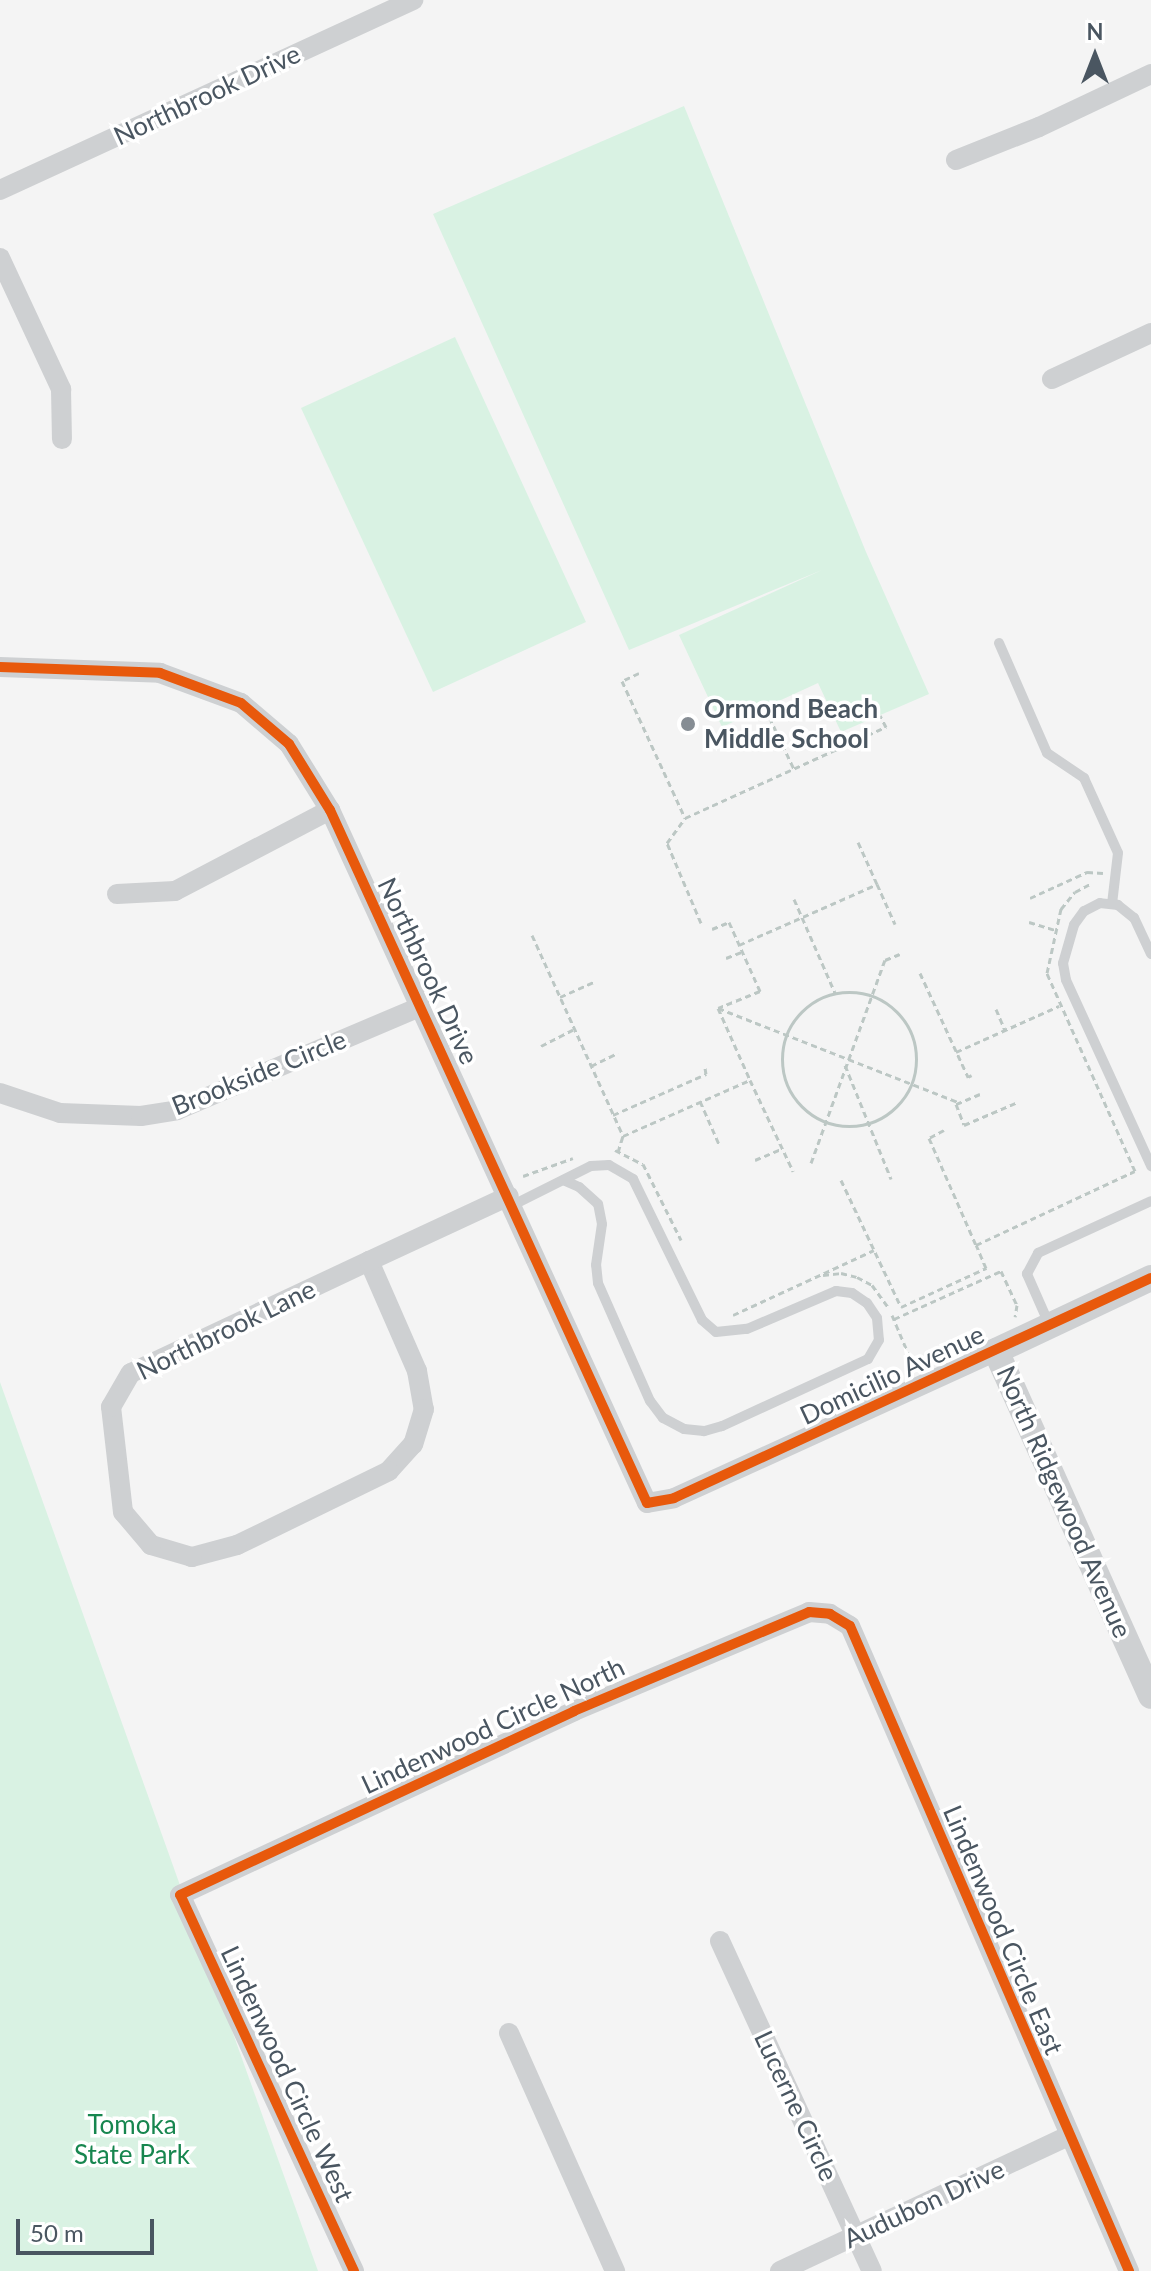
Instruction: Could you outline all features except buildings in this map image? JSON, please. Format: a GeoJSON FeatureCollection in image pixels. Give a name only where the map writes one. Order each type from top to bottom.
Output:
{"type":"FeatureCollection","features":[{"type":"Feature","properties":{"kind":"street","name":"Northbrook Drive"},"geometry":{"type":"LineString","coordinates":[[0,190],[413,0]]}},
{"type":"Feature","properties":{"kind":"street"},"geometry":{"type":"LineString","coordinates":[[956,160],[1039,127],[1151,74]]}},
{"type":"Feature","properties":{"kind":"street"},"geometry":{"type":"LineString","coordinates":[[0,258],[61,389],[62,439]]}},
{"type":"Feature","properties":{"kind":"street"},"geometry":{"type":"LineString","coordinates":[[1052,379],[1151,333]]}},
{"type":"Feature","properties":{"kind":"street","name":"Northbrook Drive"},"geometry":{"type":"LineString","coordinates":[[0,667],[160,673],[241,703],[289,744],[330,810],[647,1503]]}},
{"type":"Feature","properties":{"kind":"street"},"geometry":{"type":"LineString","coordinates":[[117,894],[175,891],[330,810]]}},
{"type":"Feature","properties":{"kind":"street","name":"Brookside Circle"},"geometry":{"type":"LineString","coordinates":[[0,1093],[60,1113],[141,1116],[177,1110],[420,1007]]}},
{"type":"Feature","properties":{"kind":"street","name":"Northbrook Lane"},"geometry":{"type":"LineString","coordinates":[[369,1261],[417,1371],[424,1409],[413,1444],[389,1471],[237,1545],[192,1557],[151,1545],[123,1512],[121,1497],[111,1407],[131,1373],[369,1261],[511,1200]]}},
{"type":"Feature","properties":{"kind":"street","name":"Domicilio Avenue"},"geometry":{"type":"LineString","coordinates":[[647,1503],[674,1498],[1151,1278]]}},
{"type":"Feature","properties":{"kind":"street","name":"North Ridgewood Avenue"},"geometry":{"type":"LineString","coordinates":[[996,1351],[1151,1696]]}},
{"type":"Feature","properties":{"kind":"street","name":"Lindenwood Circle North"},"geometry":{"type":"LineString","coordinates":[[180,1895],[574,1711],[809,1612],[830,1614]]}},
{"type":"Feature","properties":{"kind":"street","name":"Lindenwood Circle East"},"geometry":{"type":"LineString","coordinates":[[830,1614],[850,1626],[1129,2271]]}},
{"type":"Feature","properties":{"kind":"street","name":"Lindenwood Circle West"},"geometry":{"type":"LineString","coordinates":[[180,1895],[354,2271]]}},
{"type":"Feature","properties":{"kind":"street","name":"Lucerne Circle"},"geometry":{"type":"LineString","coordinates":[[720,1941],[872,2271]]}},
{"type":"Feature","properties":{"kind":"street"},"geometry":{"type":"LineString","coordinates":[[509,2033],[615,2271]]}},
{"type":"Feature","properties":{"kind":"street","name":"Audubon Drive"},"geometry":{"type":"LineString","coordinates":[[780,2271],[1068,2136]]}},
{"type":"Feature","properties":{"kind":"lane"},"geometry":{"type":"LineString","coordinates":[[999,643],[1047,753],[1084,778],[1118,853],[1112,904]]}},
{"type":"Feature","properties":{"kind":"lane"},"geometry":{"type":"LineString","coordinates":[[1151,954],[1134,918],[1112,904],[1100,903],[1084,911],[1074,925],[1063,963],[1066,980],[1151,1166]]}},
{"type":"Feature","properties":{"kind":"lane"},"geometry":{"type":"LineString","coordinates":[[511,1200],[591,1166],[609,1165],[633,1179],[702,1320],[716,1332],[747,1329],[836,1291],[852,1293],[867,1303],[877,1318],[879,1340],[868,1359],[722,1426],[704,1431],[684,1429],[663,1418],[650,1401],[598,1283],[596,1265],[602,1224],[598,1204],[579,1187],[563,1180]]}},
{"type":"Feature","properties":{"kind":"lane"},"geometry":{"type":"LineString","coordinates":[[1050,1325],[1027,1274],[1038,1253],[1151,1201]]}},
{"type":"Feature","properties":{"kind":"path"},"geometry":{"type":"LineString","coordinates":[[639,673],[622,681],[685,818]]}},
{"type":"Feature","properties":{"kind":"path"},"geometry":{"type":"LineString","coordinates":[[765,708],[794,769]]}},
{"type":"Feature","properties":{"kind":"path"},"geometry":{"type":"LineString","coordinates":[[701,923],[667,843],[685,818],[886,727],[880,715]]}},
{"type":"Feature","properties":{"kind":"path"},"geometry":{"type":"LineString","coordinates":[[858,842],[895,924]]}},
{"type":"Feature","properties":{"kind":"path"},"geometry":{"type":"LineString","coordinates":[[1030,898],[1087,872],[1107,874]]}},
{"type":"Feature","properties":{"kind":"path"},"geometry":{"type":"LineString","coordinates":[[739,945],[877,884]]}},
{"type":"Feature","properties":{"kind":"path"},"geometry":{"type":"LineString","coordinates":[[976,1245],[1135,1171],[1047,973],[1061,909],[1075,892],[1090,884]]}},
{"type":"Feature","properties":{"kind":"path"},"geometry":{"type":"LineString","coordinates":[[794,899],[835,993]]}},
{"type":"Feature","properties":{"kind":"path"},"geometry":{"type":"LineString","coordinates":[[712,929],[729,922],[760,991],[718,1008]]}},
{"type":"Feature","properties":{"kind":"path"},"geometry":{"type":"LineString","coordinates":[[1029,922],[1055,930]]}},
{"type":"Feature","properties":{"kind":"path"},"geometry":{"type":"LineString","coordinates":[[532,935],[623,1136],[618,1152]]}},
{"type":"Feature","properties":{"kind":"path"},"geometry":{"type":"LineString","coordinates":[[726,958],[742,952]]}},
{"type":"Feature","properties":{"kind":"path"},"geometry":{"type":"LineString","coordinates":[[811,1163],[885,960],[900,954]]}},
{"type":"Feature","properties":{"kind":"path"},"geometry":{"type":"LineString","coordinates":[[920,973],[968,1077],[972,1075]]}},
{"type":"Feature","properties":{"kind":"path"},"geometry":{"type":"LineString","coordinates":[[560,997],[596,981]]}},
{"type":"Feature","properties":{"kind":"path"},"geometry":{"type":"LineString","coordinates":[[856,992],[894,1009],[908,1025],[915,1045],[916,1066],[911,1084],[899,1104],[883,1117],[868,1122],[838,1125],[826,1121],[798,1103],[786,1083],[782,1060],[787,1035],[796,1017],[814,1002],[835,993],[856,992]]}},
{"type":"Feature","properties":{"kind":"path"},"geometry":{"type":"LineString","coordinates":[[956,1052],[1060,1006]]}},
{"type":"Feature","properties":{"kind":"path"},"geometry":{"type":"LineString","coordinates":[[718,1008],[960,1103]]}},
{"type":"Feature","properties":{"kind":"path"},"geometry":{"type":"LineString","coordinates":[[718,1008],[793,1171]]}},
{"type":"Feature","properties":{"kind":"path"},"geometry":{"type":"LineString","coordinates":[[996,1009],[1005,1030]]}},
{"type":"Feature","properties":{"kind":"path"},"geometry":{"type":"LineString","coordinates":[[541,1046],[574,1029]]}},
{"type":"Feature","properties":{"kind":"path"},"geometry":{"type":"LineString","coordinates":[[591,1066],[618,1053]]}},
{"type":"Feature","properties":{"kind":"path"},"geometry":{"type":"LineString","coordinates":[[845,1065],[891,1179]]}},
{"type":"Feature","properties":{"kind":"path"},"geometry":{"type":"LineString","coordinates":[[613,1115],[706,1074],[705,1068]]}},
{"type":"Feature","properties":{"kind":"path"},"geometry":{"type":"LineString","coordinates":[[623,1136],[750,1080]]}},
{"type":"Feature","properties":{"kind":"path"},"geometry":{"type":"LineString","coordinates":[[980,1094],[956,1104],[964,1125],[1018,1102]]}},
{"type":"Feature","properties":{"kind":"path"},"geometry":{"type":"LineString","coordinates":[[700,1101],[719,1144]]}},
{"type":"Feature","properties":{"kind":"path"},"geometry":{"type":"LineString","coordinates":[[890,1312],[986,1268],[929,1138],[944,1130]]}},
{"type":"Feature","properties":{"kind":"path"},"geometry":{"type":"LineString","coordinates":[[755,1160],[782,1148]]}},
{"type":"Feature","properties":{"kind":"path"},"geometry":{"type":"LineString","coordinates":[[604,1150],[618,1152],[643,1164],[682,1244]]}},
{"type":"Feature","properties":{"kind":"path"},"geometry":{"type":"LineString","coordinates":[[523,1176],[579,1155]]}},
{"type":"Feature","properties":{"kind":"path"},"geometry":{"type":"LineString","coordinates":[[841,1180],[901,1307]]}},
{"type":"Feature","properties":{"kind":"path"},"geometry":{"type":"LineString","coordinates":[[723,1317],[874,1250]]}},
{"type":"Feature","properties":{"kind":"path"},"geometry":{"type":"LineString","coordinates":[[894,1319],[1001,1271],[1016,1310],[1009,1324]]}},
{"type":"Feature","properties":{"kind":"path"},"geometry":{"type":"LineString","coordinates":[[819,1275],[841,1273],[872,1285],[894,1319],[915,1369]]}},
{"type":"Feature","properties":{"kind":"path"},"geometry":{"type":"LineString","coordinates":[[1016,1310],[1025,1313]]}},
{"type":"Feature","properties":{"kind":"green space"},"geometry":{"type":"Polygon","coordinates":[[[684,106],[866,552],[929,694],[841,732],[818,683],[722,727],[679,635],[822,570],[629,650],[433,214],[684,106]]]}},
{"type":"Feature","properties":{"kind":"green space"},"geometry":{"type":"Polygon","coordinates":[[[455,337],[586,622],[433,692],[301,408],[455,337]]]}},
{"type":"Feature","properties":{"kind":"green space","name":"Tomoka State Park"},"geometry":{"type":"Polygon","coordinates":[[[0,1382],[318,2271],[0,2271],[0,1382]]]}},
{"type":"Feature","properties":{"kind":"cycle path"},"geometry":{"type":"LineString","coordinates":[[0,667],[160,673],[241,703],[289,744],[330,810],[647,1503],[674,1498],[1151,1278]]}},
{"type":"Feature","properties":{"kind":"cycle path"},"geometry":{"type":"LineString","coordinates":[[354,2271],[180,1895],[574,1711],[809,1612],[830,1614],[850,1626],[1129,2271]]}},
{"type":"Feature","properties":{"kind":"place","name":"Ormond Beach Middle School"},"geometry":{"type":"Point","coordinates":[688,724]}}]}
